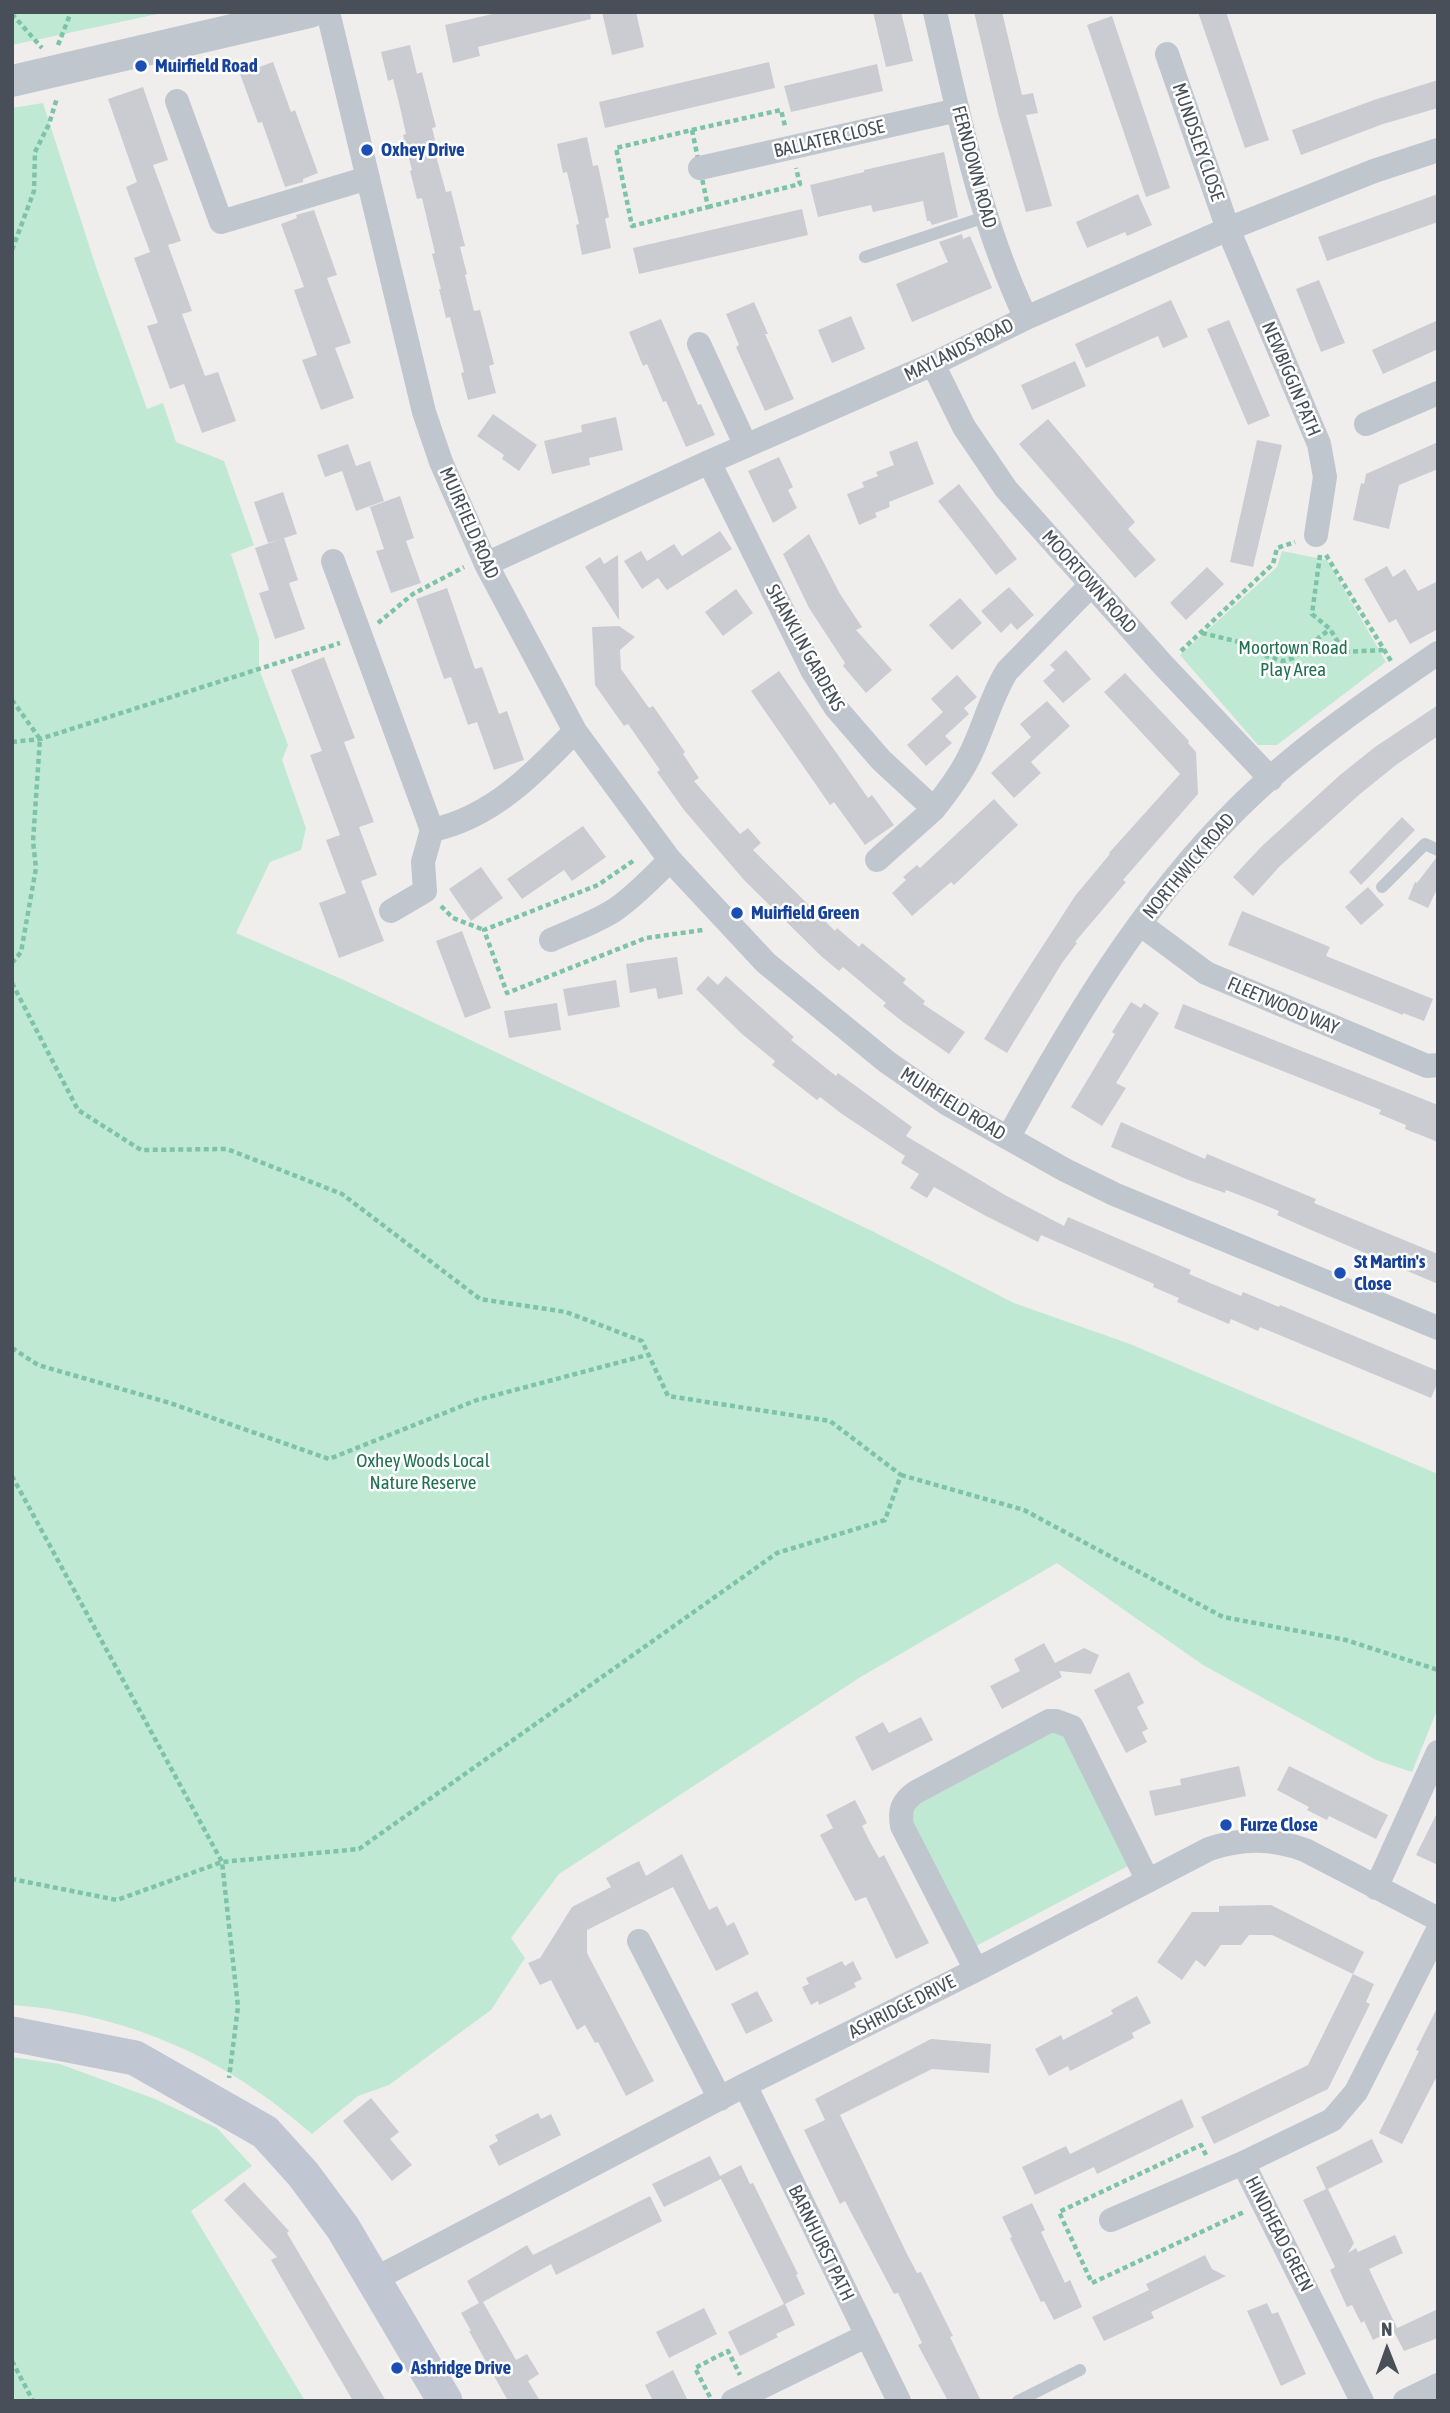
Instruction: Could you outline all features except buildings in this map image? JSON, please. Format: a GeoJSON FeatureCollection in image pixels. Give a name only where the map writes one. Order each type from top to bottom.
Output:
{"type":"FeatureCollection","features":[{"type":"Feature","properties":{"kind":"main road"},"geometry":{"type":"LineString","coordinates":[[12,2034],[135,2058],[265,2133],[303,2174],[343,2228],[445,2401]]}},
{"type":"Feature","properties":{"kind":"street"},"geometry":{"type":"LineString","coordinates":[[12,81],[310,12]]}},
{"type":"Feature","properties":{"kind":"street","name":"MUIRFIELD ROAD"},"geometry":{"type":"LineString","coordinates":[[328,12],[424,412],[446,474],[486,564],[575,731],[670,860],[766,963],[887,1062],[946,1103],[1114,1194],[1438,1328]]}},
{"type":"Feature","properties":{"kind":"street","name":"FERNDOWN ROAD"},"geometry":{"type":"LineString","coordinates":[[935,12],[985,217],[1003,269],[1026,318]]}},
{"type":"Feature","properties":{"kind":"street","name":"MUNDSLEY CLOSE"},"geometry":{"type":"LineString","coordinates":[[1167,54],[1228,229]]}},
{"type":"Feature","properties":{"kind":"street"},"geometry":{"type":"LineString","coordinates":[[177,101],[221,222],[368,178]]}},
{"type":"Feature","properties":{"kind":"street","name":"BALLATER CLOSE"},"geometry":{"type":"LineString","coordinates":[[701,168],[958,110]]}},
{"type":"Feature","properties":{"kind":"street","name":"MAYLANDS ROAD"},"geometry":{"type":"LineString","coordinates":[[486,564],[709,462],[933,365],[1026,318],[1228,229],[1374,171],[1438,150]]}},
{"type":"Feature","properties":{"kind":"street","name":"NEWBIGGIN PATH"},"geometry":{"type":"LineString","coordinates":[[1228,229],[1319,444],[1325,477],[1316,535]]}},
{"type":"Feature","properties":{"kind":"street"},"geometry":{"type":"LineString","coordinates":[[699,344],[746,446]]}},
{"type":"Feature","properties":{"kind":"street","name":"MOORTOWN ROAD"},"geometry":{"type":"LineString","coordinates":[[933,365],[964,427],[1006,489],[1164,666],[1270,779]]}},
{"type":"Feature","properties":{"kind":"street"},"geometry":{"type":"LineString","coordinates":[[1366,424],[1438,393]]}},
{"type":"Feature","properties":{"kind":"street","name":"SHANKLIN GARDENS"},"geometry":{"type":"LineString","coordinates":[[709,462],[812,670],[836,708],[881,760],[934,809]]}},
{"type":"Feature","properties":{"kind":"street"},"geometry":{"type":"LineString","coordinates":[[333,561],[432,830],[423,862],[425,891],[391,911]]}},
{"type":"Feature","properties":{"kind":"street"},"geometry":{"type":"LineString","coordinates":[[877,860],[934,809],[958,778],[996,688],[1007,671],[1091,585]]}},
{"type":"Feature","properties":{"kind":"street","name":"NORTHWICK ROAD"},"geometry":{"type":"LineString","coordinates":[[1008,1138],[1091,994],[1140,923],[1203,846],[1238,808],[1337,723],[1438,653]]}},
{"type":"Feature","properties":{"kind":"street"},"geometry":{"type":"LineString","coordinates":[[432,830],[453,825],[517,788],[575,731]]}},
{"type":"Feature","properties":{"kind":"street"},"geometry":{"type":"LineString","coordinates":[[551,940],[616,909],[670,860]]}},
{"type":"Feature","properties":{"kind":"street","name":"FLEETWOOD WAY"},"geometry":{"type":"LineString","coordinates":[[1140,923],[1206,973],[1427,1066],[1438,1065]]}},
{"type":"Feature","properties":{"kind":"street"},"geometry":{"type":"LineString","coordinates":[[976,1970],[902,1826],[902,1807],[906,1799],[916,1792],[1049,1721],[1064,1722],[1072,1727],[1148,1881]]}},
{"type":"Feature","properties":{"kind":"street"},"geometry":{"type":"LineString","coordinates":[[1376,1888],[1438,1752]]}},
{"type":"Feature","properties":{"kind":"street","name":"ASHRIDGE DRIVE"},"geometry":{"type":"LineString","coordinates":[[375,2279],[745,2085],[976,1970],[1209,1849],[1238,1841],[1266,1840],[1286,1843],[1305,1850],[1438,1919]]}},
{"type":"Feature","properties":{"kind":"street","name":"HINDHEAD GREEN"},"geometry":{"type":"LineString","coordinates":[[1362,2401],[1243,2163],[1332,2120],[1348,2102],[1356,2092],[1438,1930]]}},
{"type":"Feature","properties":{"kind":"street"},"geometry":{"type":"LineString","coordinates":[[639,1941],[720,2099]]}},
{"type":"Feature","properties":{"kind":"street","name":"BARNHURST PATH"},"geometry":{"type":"LineString","coordinates":[[745,2085],[899,2401]]}},
{"type":"Feature","properties":{"kind":"street"},"geometry":{"type":"LineString","coordinates":[[1111,2221],[1243,2163]]}},
{"type":"Feature","properties":{"kind":"street"},"geometry":{"type":"LineString","coordinates":[[741,2397],[866,2336]]}},
{"type":"Feature","properties":{"kind":"street"},"geometry":{"type":"LineString","coordinates":[[1405,2401],[1438,2385]]}},
{"type":"Feature","properties":{"kind":"lane"},"geometry":{"type":"LineString","coordinates":[[865,257],[985,217]]}},
{"type":"Feature","properties":{"kind":"lane"},"geometry":{"type":"LineString","coordinates":[[1381,887],[1425,844],[1438,850]]}},
{"type":"Feature","properties":{"kind":"lane"},"geometry":{"type":"LineString","coordinates":[[1018,2401],[1080,2370]]}},
{"type":"Feature","properties":{"kind":"path"},"geometry":{"type":"LineString","coordinates":[[12,250],[34,191],[36,152],[49,124],[61,85],[58,44],[71,12]]}},
{"type":"Feature","properties":{"kind":"path"},"geometry":{"type":"LineString","coordinates":[[12,14],[62,71]]}},
{"type":"Feature","properties":{"kind":"path"},"geometry":{"type":"LineString","coordinates":[[692,130],[701,168],[708,207],[632,226],[616,148],[692,130]]}},
{"type":"Feature","properties":{"kind":"path"},"geometry":{"type":"LineString","coordinates":[[1164,666],[1273,564],[1278,548],[1316,535]]}},
{"type":"Feature","properties":{"kind":"path"},"geometry":{"type":"LineString","coordinates":[[1384,650],[1344,652],[1330,629],[1312,614],[1321,546],[1402,678]]}},
{"type":"Feature","properties":{"kind":"path"},"geometry":{"type":"LineString","coordinates":[[12,742],[40,739],[360,637],[425,587],[459,568],[486,564]]}},
{"type":"Feature","properties":{"kind":"path"},"geometry":{"type":"LineString","coordinates":[[1201,633],[1256,646],[1266,656],[1283,661],[1293,659],[1330,629]]}},
{"type":"Feature","properties":{"kind":"path"},"geometry":{"type":"LineString","coordinates":[[12,700],[40,739],[33,841],[36,868],[20,952],[12,963]]}},
{"type":"Feature","properties":{"kind":"path"},"geometry":{"type":"LineString","coordinates":[[425,891],[453,918],[484,930]]}},
{"type":"Feature","properties":{"kind":"path"},"geometry":{"type":"LineString","coordinates":[[12,984],[78,1110],[141,1150],[227,1149],[342,1194],[480,1299],[566,1312],[642,1341],[668,1396],[830,1421],[901,1475],[1024,1510],[1223,1617],[1346,1640],[1438,1670]]}},
{"type":"Feature","properties":{"kind":"path"},"geometry":{"type":"LineString","coordinates":[[12,1348],[38,1366],[170,1404],[329,1459],[477,1400],[647,1355]]}},
{"type":"Feature","properties":{"kind":"path"},"geometry":{"type":"LineString","coordinates":[[12,1879],[117,1900],[222,1862],[359,1849],[777,1553],[885,1520],[901,1475]]}},
{"type":"Feature","properties":{"kind":"path"},"geometry":{"type":"LineString","coordinates":[[12,1476],[222,1862],[238,2007],[225,2109]]}},
{"type":"Feature","properties":{"kind":"path"},"geometry":{"type":"LineString","coordinates":[[712,2401],[695,2368],[728,2351],[741,2397]]}},
{"type":"Feature","properties":{"kind":"path"},"geometry":{"type":"LineString","coordinates":[[12,2361],[33,2401]]}},
{"type":"Feature","properties":{"kind":"green space"},"geometry":{"type":"Polygon","coordinates":[[[12,12],[167,12],[12,45],[12,12]]]}},
{"type":"Feature","properties":{"kind":"green space","name":"Oxhey Woods Local Nature Reserve"},"geometry":{"type":"Polygon","coordinates":[[[43,103],[97,270],[147,409],[163,403],[176,442],[224,461],[254,545],[231,554],[259,639],[259,669],[288,745],[282,760],[306,828],[301,850],[270,862],[236,933],[481,1045],[872,1231],[1014,1303],[1130,1344],[1438,1474],[1438,1708],[1412,1772],[1376,1760],[1203,1665],[1057,1563],[859,1678],[559,1874],[511,1938],[525,1958],[491,2010],[389,2085],[358,2096],[312,2134],[230,2073],[171,2043],[77,2014],[12,2005],[12,108],[43,103]]]}},
{"type":"Feature","properties":{"kind":"green space","name":"Moortown Road Play Area"},"geometry":{"type":"Polygon","coordinates":[[[1282,551],[1327,560],[1386,662],[1277,745],[1258,745],[1180,655],[1277,567],[1282,551]]]}},
{"type":"Feature","properties":{"kind":"green space"},"geometry":{"type":"Polygon","coordinates":[[[1049,1733],[1064,1733],[1128,1866],[976,1946],[912,1825],[911,1817],[917,1804],[1049,1733]]]}},
{"type":"Feature","properties":{"kind":"green space"},"geometry":{"type":"Polygon","coordinates":[[[12,2057],[60,2064],[155,2099],[217,2128],[252,2166],[191,2211],[305,2401],[12,2401],[12,2057]]]}},
{"type":"Feature","properties":{"kind":"place","name":"Muirfield Road"},"geometry":{"type":"Point","coordinates":[141,66]}},
{"type":"Feature","properties":{"kind":"place","name":"Oxhey Drive"},"geometry":{"type":"Point","coordinates":[367,150]}},
{"type":"Feature","properties":{"kind":"place","name":"Muirfield Green"},"geometry":{"type":"Point","coordinates":[737,913]}},
{"type":"Feature","properties":{"kind":"place","name":"St Martin's Close"},"geometry":{"type":"Point","coordinates":[1340,1273]}},
{"type":"Feature","properties":{"kind":"place","name":"Furze Close"},"geometry":{"type":"Point","coordinates":[1226,1825]}},
{"type":"Feature","properties":{"kind":"place","name":"Ashridge Drive"},"geometry":{"type":"Point","coordinates":[397,2368]}}]}
